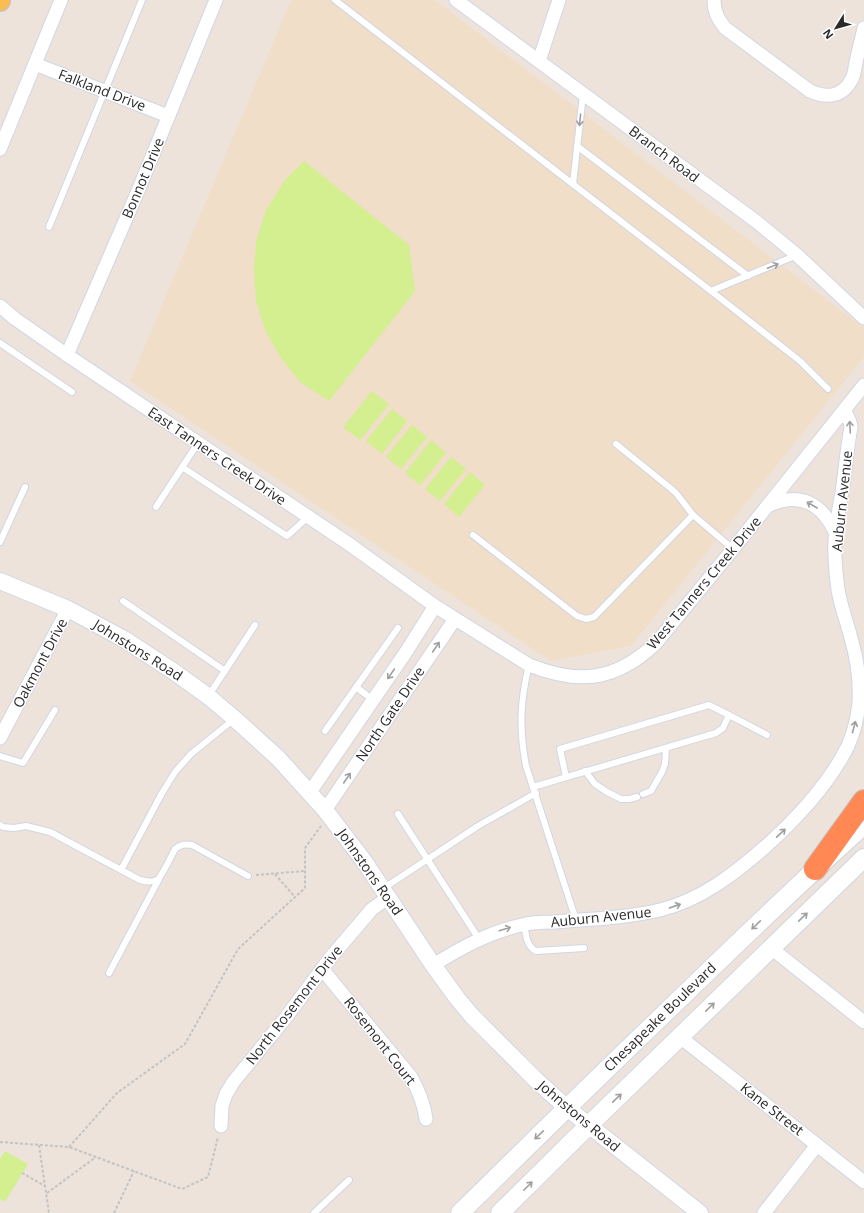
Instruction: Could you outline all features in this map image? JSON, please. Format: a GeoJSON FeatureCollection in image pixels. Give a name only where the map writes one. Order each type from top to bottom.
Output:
{"type":"FeatureCollection","features":[{"type":"Feature","properties":{"kind":"highway"},"geometry":{"type":"LineString","coordinates":[[815,869],[864,801]]}},
{"type":"Feature","properties":{"kind":"main road","name":"Chesapeake Boulevard"},"geometry":{"type":"LineString","coordinates":[[460,1213],[815,869],[864,825]]}},
{"type":"Feature","properties":{"kind":"main road","name":"Chesapeake Boulevard"},"geometry":{"type":"LineString","coordinates":[[500,1213],[864,858]]}},
{"type":"Feature","properties":{"kind":"street"},"geometry":{"type":"LineString","coordinates":[[0,149],[61,0]]}},
{"type":"Feature","properties":{"kind":"street","name":"Bonnot Drive"},"geometry":{"type":"LineString","coordinates":[[67,355],[138,191],[216,0]]}},
{"type":"Feature","properties":{"kind":"street","name":"Branch Road"},"geometry":{"type":"LineString","coordinates":[[456,0],[758,222],[864,318]]}},
{"type":"Feature","properties":{"kind":"street"},"geometry":{"type":"LineString","coordinates":[[539,61],[559,0]]}},
{"type":"Feature","properties":{"kind":"street"},"geometry":{"type":"LineString","coordinates":[[714,0],[714,8],[718,19],[724,28],[810,91],[818,95],[833,95],[841,92],[848,86],[852,78],[864,28]]}},
{"type":"Feature","properties":{"kind":"street","name":"Falkland Drive"},"geometry":{"type":"LineString","coordinates":[[35,64],[168,116]]}},
{"type":"Feature","properties":{"kind":"street","name":"East Tanners Creek Drive"},"geometry":{"type":"LineString","coordinates":[[0,306],[14,318],[67,355],[349,544],[435,606]]}},
{"type":"Feature","properties":{"kind":"street","name":"West Tanners Creek Drive"},"geometry":{"type":"LineString","coordinates":[[435,606],[529,666],[544,672],[562,676],[599,676],[626,666],[643,655],[656,643],[864,385]]}},
{"type":"Feature","properties":{"kind":"street","name":"Auburn Avenue"},"geometry":{"type":"LineString","coordinates":[[433,965],[479,939],[505,929],[524,924],[639,914],[662,910],[685,902],[708,891],[736,872],[784,830],[806,807],[826,782],[843,757],[851,740],[856,722],[858,703],[856,661],[838,590],[836,569],[835,542],[851,427],[844,410]]}},
{"type":"Feature","properties":{"kind":"street"},"geometry":{"type":"LineString","coordinates":[[767,506],[788,499],[798,499],[808,502],[817,507],[826,515],[836,534]]}},
{"type":"Feature","properties":{"kind":"street","name":"Johnstons Road"},"geometry":{"type":"LineString","coordinates":[[0,581],[68,609],[124,639],[173,671],[235,719],[278,758],[310,792],[324,818],[364,861],[433,965],[472,1016],[536,1080],[567,1108],[700,1213]]}},
{"type":"Feature","properties":{"kind":"street","name":"North Gate Drive"},"geometry":{"type":"LineString","coordinates":[[310,792],[435,606]]}},
{"type":"Feature","properties":{"kind":"street","name":"Oakmont Drive"},"geometry":{"type":"LineString","coordinates":[[0,738],[68,609]]}},
{"type":"Feature","properties":{"kind":"street","name":"North Gate Drive"},"geometry":{"type":"LineString","coordinates":[[324,818],[455,619]]}},
{"type":"Feature","properties":{"kind":"street","name":"North Rosemont Drive"},"geometry":{"type":"LineString","coordinates":[[221,1126],[222,1106],[226,1094],[234,1081],[284,1020],[322,969],[372,909],[386,898],[387,894]]}},
{"type":"Feature","properties":{"kind":"street"},"geometry":{"type":"LineString","coordinates":[[771,948],[864,1022]]}},
{"type":"Feature","properties":{"kind":"street","name":"Rosemont Court"},"geometry":{"type":"LineString","coordinates":[[322,969],[411,1077],[424,1104],[426,1119]]}},
{"type":"Feature","properties":{"kind":"street","name":"Kane Street"},"geometry":{"type":"LineString","coordinates":[[680,1036],[864,1182]]}},
{"type":"Feature","properties":{"kind":"street"},"geometry":{"type":"LineString","coordinates":[[764,1213],[817,1145]]}},
{"type":"Feature","properties":{"kind":"lane"},"geometry":{"type":"LineString","coordinates":[[49,227],[142,0]]}},
{"type":"Feature","properties":{"kind":"lane"},"geometry":{"type":"LineString","coordinates":[[335,0],[800,361],[828,389]]}},
{"type":"Feature","properties":{"kind":"lane"},"geometry":{"type":"LineString","coordinates":[[573,184],[583,94]]}},
{"type":"Feature","properties":{"kind":"lane"},"geometry":{"type":"LineString","coordinates":[[577,146],[748,276]]}},
{"type":"Feature","properties":{"kind":"lane"},"geometry":{"type":"LineString","coordinates":[[711,291],[797,256]]}},
{"type":"Feature","properties":{"kind":"lane"},"geometry":{"type":"LineString","coordinates":[[0,343],[72,392]]}},
{"type":"Feature","properties":{"kind":"lane"},"geometry":{"type":"LineString","coordinates":[[156,507],[198,443]]}},
{"type":"Feature","properties":{"kind":"lane"},"geometry":{"type":"LineString","coordinates":[[616,444],[673,490],[693,514],[733,549]]}},
{"type":"Feature","properties":{"kind":"lane"},"geometry":{"type":"LineString","coordinates":[[182,467],[287,536],[308,517]]}},
{"type":"Feature","properties":{"kind":"lane"},"geometry":{"type":"LineString","coordinates":[[0,542],[24,487]]}},
{"type":"Feature","properties":{"kind":"lane"},"geometry":{"type":"LineString","coordinates":[[473,535],[577,616],[586,620],[594,617],[693,514]]}},
{"type":"Feature","properties":{"kind":"lane"},"geometry":{"type":"LineString","coordinates":[[123,601],[225,671]]}},
{"type":"Feature","properties":{"kind":"lane"},"geometry":{"type":"LineString","coordinates":[[208,697],[255,625]]}},
{"type":"Feature","properties":{"kind":"lane"},"geometry":{"type":"LineString","coordinates":[[325,731],[398,628]]}},
{"type":"Feature","properties":{"kind":"lane"},"geometry":{"type":"LineString","coordinates":[[529,666],[522,703],[521,725],[524,754],[533,787],[576,920]]}},
{"type":"Feature","properties":{"kind":"lane"},"geometry":{"type":"LineString","coordinates":[[356,687],[373,700]]}},
{"type":"Feature","properties":{"kind":"lane"},"geometry":{"type":"LineString","coordinates":[[566,777],[560,749],[709,705],[767,735]]}},
{"type":"Feature","properties":{"kind":"lane"},"geometry":{"type":"LineString","coordinates":[[0,756],[23,763],[55,710]]}},
{"type":"Feature","properties":{"kind":"lane"},"geometry":{"type":"LineString","coordinates":[[533,787],[716,733],[723,728],[729,715]]}},
{"type":"Feature","properties":{"kind":"lane"},"geometry":{"type":"LineString","coordinates":[[121,870],[162,793],[175,772],[191,754],[235,719]]}},
{"type":"Feature","properties":{"kind":"lane"},"geometry":{"type":"LineString","coordinates":[[585,771],[595,784],[607,792],[621,799],[629,799],[651,791],[665,764],[666,748]]}},
{"type":"Feature","properties":{"kind":"lane"},"geometry":{"type":"LineString","coordinates":[[387,894],[387,886],[478,826],[536,793]]}},
{"type":"Feature","properties":{"kind":"lane"},"geometry":{"type":"LineString","coordinates":[[398,814],[479,939]]}},
{"type":"Feature","properties":{"kind":"lane"},"geometry":{"type":"LineString","coordinates":[[0,825],[3,827],[14,828],[26,826],[50,832],[140,880],[147,882],[154,881],[159,878]]}},
{"type":"Feature","properties":{"kind":"lane"},"geometry":{"type":"LineString","coordinates":[[109,973],[159,878],[176,849],[180,845],[192,845],[248,876]]}},
{"type":"Feature","properties":{"kind":"lane"},"geometry":{"type":"LineString","coordinates":[[524,924],[528,944],[531,949],[536,951],[584,948]]}},
{"type":"Feature","properties":{"kind":"lane"},"geometry":{"type":"LineString","coordinates":[[314,1213],[349,1180]]}},
{"type":"Feature","properties":{"kind":"path"},"geometry":{"type":"LineString","coordinates":[[69,1147],[117,1093],[185,1044],[238,949],[305,888],[304,848],[324,818]]}},
{"type":"Feature","properties":{"kind":"path"},"geometry":{"type":"LineString","coordinates":[[248,876],[305,871]]}},
{"type":"Feature","properties":{"kind":"path"},"geometry":{"type":"LineString","coordinates":[[275,874],[295,897]]}},
{"type":"Feature","properties":{"kind":"path"},"geometry":{"type":"LineString","coordinates":[[0,1142],[69,1147],[182,1189],[208,1176],[221,1126]]}},
{"type":"Feature","properties":{"kind":"path"},"geometry":{"type":"LineString","coordinates":[[39,1145],[50,1213]]}},
{"type":"Feature","properties":{"kind":"path"},"geometry":{"type":"LineString","coordinates":[[46,1193],[96,1157]]}},
{"type":"Feature","properties":{"kind":"path"},"geometry":{"type":"LineString","coordinates":[[114,1213],[134,1171]]}},
{"type":"Feature","properties":{"kind":"path"},"geometry":{"type":"LineString","coordinates":[[22,1174],[46,1186]]}},
{"type":"Feature","properties":{"kind":"shaded area"},"geometry":{"type":"Polygon","coordinates":[[[291,0],[435,0],[864,328],[864,357],[631,646],[551,661],[130,381],[291,0]]]}},
{"type":"Feature","properties":{"kind":"green space"},"geometry":{"type":"Polygon","coordinates":[[[304,161],[409,245],[415,291],[329,401],[300,382],[281,358],[266,332],[256,301],[254,270],[256,242],[266,210],[285,180],[304,161]]]}},
{"type":"Feature","properties":{"kind":"green space"},"geometry":{"type":"Polygon","coordinates":[[[372,391],[389,404],[360,440],[343,427],[372,391]]]}},
{"type":"Feature","properties":{"kind":"green space"},"geometry":{"type":"Polygon","coordinates":[[[392,409],[407,421],[382,454],[366,441],[392,409]]]}},
{"type":"Feature","properties":{"kind":"green space"},"geometry":{"type":"Polygon","coordinates":[[[412,425],[427,437],[401,469],[386,457],[412,425]]]}},
{"type":"Feature","properties":{"kind":"green space"},"geometry":{"type":"Polygon","coordinates":[[[431,440],[446,453],[420,485],[405,473],[431,440]]]}},
{"type":"Feature","properties":{"kind":"green space"},"geometry":{"type":"Polygon","coordinates":[[[451,457],[466,469],[440,501],[425,489],[451,457]]]}},
{"type":"Feature","properties":{"kind":"green space"},"geometry":{"type":"Polygon","coordinates":[[[470,472],[485,485],[459,517],[444,504],[470,472]]]}},
{"type":"Feature","properties":{"kind":"green space"},"geometry":{"type":"Polygon","coordinates":[[[5,1151],[28,1164],[5,1202],[0,1199],[0,1159],[5,1151]]]}}]}
